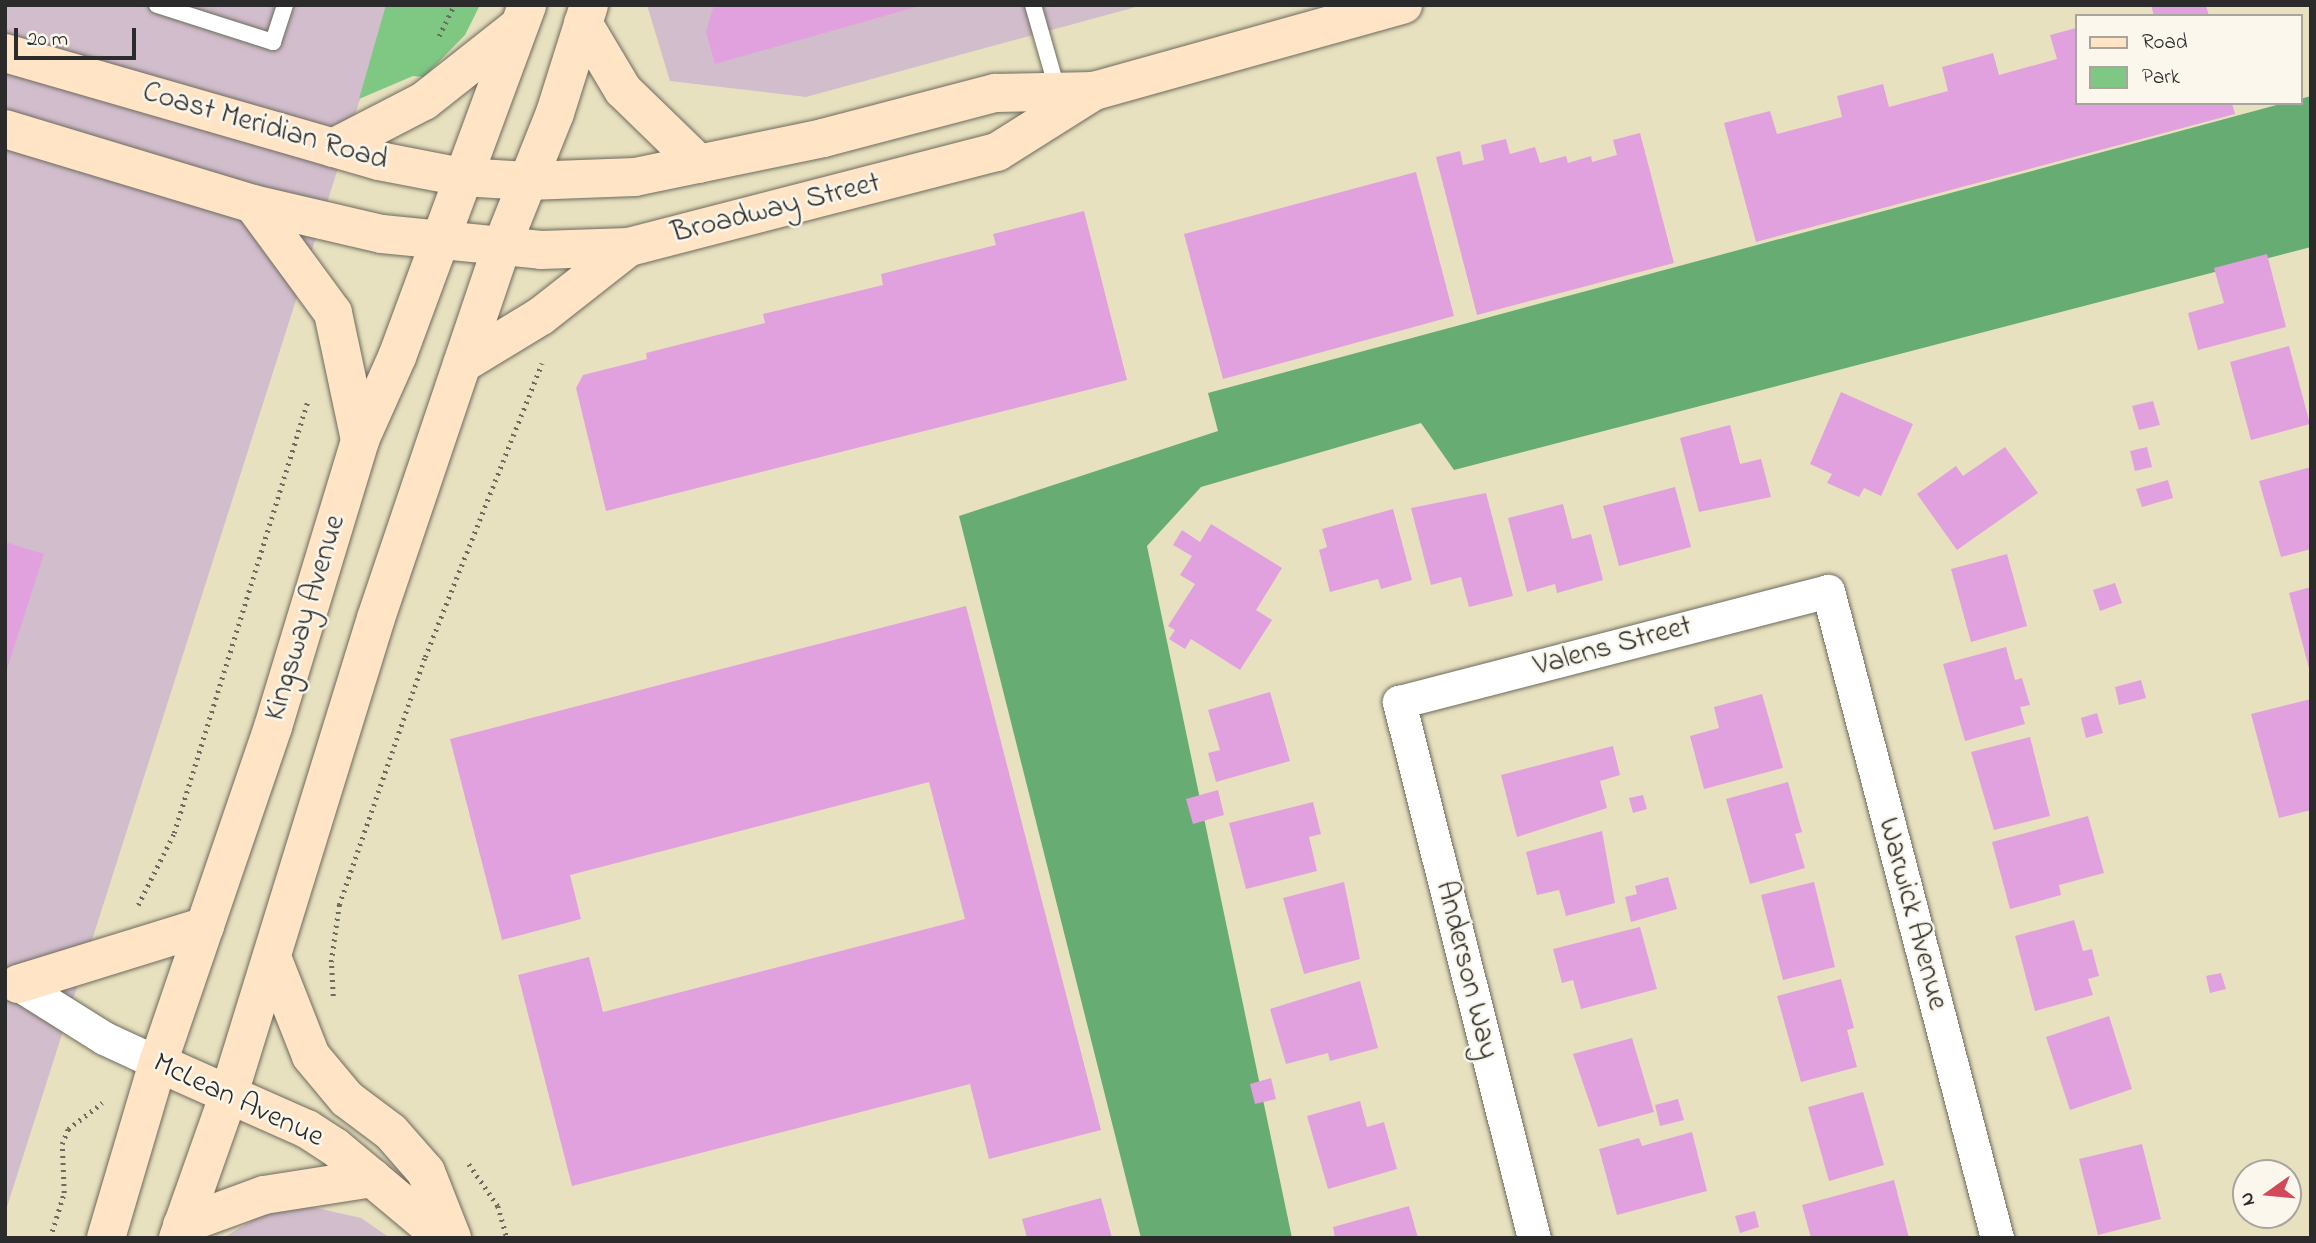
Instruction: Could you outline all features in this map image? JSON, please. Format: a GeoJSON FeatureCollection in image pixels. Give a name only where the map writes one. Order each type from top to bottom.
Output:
{"type":"FeatureCollection","features":[{"type":"Feature","properties":{"kind":"main road","name":"Broadway Street"},"geometry":{"type":"LineString","coordinates":[[528,181],[635,177],[823,138],[995,93],[1076,91],[1403,5]]}},
{"type":"Feature","properties":{"kind":"main road"},"geometry":{"type":"LineString","coordinates":[[586,14],[623,90],[699,164]]}},
{"type":"Feature","properties":{"kind":"main road"},"geometry":{"type":"LineString","coordinates":[[180,1232],[228,1097],[376,618],[501,248],[555,113],[586,14]]}},
{"type":"Feature","properties":{"kind":"main road"},"geometry":{"type":"LineString","coordinates":[[333,148],[424,101],[523,16]]}},
{"type":"Feature","properties":{"kind":"main road","name":"Kingsway Avenue"},"geometry":{"type":"LineString","coordinates":[[106,1238],[158,1063],[273,727],[360,440],[397,357],[523,16]]}},
{"type":"Feature","properties":{"kind":"main road","name":"Coast Meridian Road"},"geometry":{"type":"LineString","coordinates":[[5,53],[333,148],[462,177],[528,181]]}},
{"type":"Feature","properties":{"kind":"main road","name":"Broadway Street"},"geometry":{"type":"LineString","coordinates":[[438,241],[501,248],[629,247],[997,152],[1076,91]]}},
{"type":"Feature","properties":{"kind":"main road"},"geometry":{"type":"LineString","coordinates":[[5,129],[253,204],[438,241]]}},
{"type":"Feature","properties":{"kind":"main road"},"geometry":{"type":"LineString","coordinates":[[253,204],[333,313],[360,440]]}},
{"type":"Feature","properties":{"kind":"main road"},"geometry":{"type":"LineString","coordinates":[[462,364],[541,316],[629,247]]}},
{"type":"Feature","properties":{"kind":"main road"},"geometry":{"type":"LineString","coordinates":[[18,985],[205,926]]}},
{"type":"Feature","properties":{"kind":"main road"},"geometry":{"type":"LineString","coordinates":[[272,957],[311,1056],[347,1099],[391,1132],[426,1172],[452,1238]]}},
{"type":"Feature","properties":{"kind":"main road","name":"McLean Avenue"},"geometry":{"type":"LineString","coordinates":[[158,1063],[228,1097],[307,1129],[373,1178],[444,1238]]}},
{"type":"Feature","properties":{"kind":"main road"},"geometry":{"type":"LineString","coordinates":[[180,1232],[264,1195],[373,1178]]}},
{"type":"Feature","properties":{"kind":"street","name":"Valens Street"},"geometry":{"type":"LineString","coordinates":[[1399,702],[1828,591]]}},
{"type":"Feature","properties":{"kind":"street","name":"Warwick Avenue"},"geometry":{"type":"LineString","coordinates":[[1828,591],[1997,1238]]}},
{"type":"Feature","properties":{"kind":"street","name":"Anderson Way"},"geometry":{"type":"LineString","coordinates":[[1399,702],[1534,1238]]}},
{"type":"Feature","properties":{"kind":"street","name":"McLean Avenue"},"geometry":{"type":"LineString","coordinates":[[18,985],[104,1038],[158,1063]]}},
{"type":"Feature","properties":{"kind":"lane"},"geometry":{"type":"LineString","coordinates":[[157,5],[272,42],[285,5]]}},
{"type":"Feature","properties":{"kind":"lane"},"geometry":{"type":"LineString","coordinates":[[1033,5],[1076,91]]}},
{"type":"Feature","properties":{"kind":"path"},"geometry":{"type":"LineString","coordinates":[[334,1011],[331,962],[339,905],[425,657],[547,349]]}},
{"type":"Feature","properties":{"kind":"path"},"geometry":{"type":"LineString","coordinates":[[134,918],[180,815],[310,394]]}},
{"type":"Feature","properties":{"kind":"path"},"geometry":{"type":"LineString","coordinates":[[50,1238],[64,1193],[62,1144],[68,1129],[101,1106]]}},
{"type":"Feature","properties":{"kind":"path"},"geometry":{"type":"LineString","coordinates":[[462,1156],[498,1206],[507,1237]]}},
{"type":"Feature","properties":{"kind":"shaded area"},"geometry":{"type":"Polygon","coordinates":[[[5,5],[390,5],[5,1213],[5,5]]]}},
{"type":"Feature","properties":{"kind":"shaded area"},"geometry":{"type":"Polygon","coordinates":[[[647,5],[1143,5],[806,97],[670,81],[647,5]]]}},
{"type":"Feature","properties":{"kind":"shaded area"},"geometry":{"type":"Polygon","coordinates":[[[312,1207],[361,1218],[390,1238],[223,1238],[264,1213],[312,1207]]]}},
{"type":"Feature","properties":{"kind":"green space"},"geometry":{"type":"Polygon","coordinates":[[[386,5],[480,5],[465,35],[424,77],[413,76],[359,99],[386,5]]]}},
{"type":"Feature","properties":{"kind":"green space"},"geometry":{"type":"Polygon","coordinates":[[[2311,96],[2311,247],[1454,470],[1421,423],[1201,487],[1147,546],[1292,1238],[1141,1238],[959,516],[1218,431],[1208,393],[2277,105],[2302,105],[2302,98],[2311,96]]]}},
{"type":"Feature","properties":{"kind":"building"},"geometry":{"type":"Polygon","coordinates":[[[714,5],[919,6],[715,64],[706,32],[714,5]]]}},
{"type":"Feature","properties":{"kind":"building"},"geometry":{"type":"Polygon","coordinates":[[[2151,5],[2206,5],[2208,14],[2153,14],[2151,5]]]}},
{"type":"Feature","properties":{"kind":"building"},"geometry":{"type":"Polygon","coordinates":[[[2074,29],[2074,105],[2233,105],[2235,114],[1756,242],[1724,123],[1770,111],[1777,134],[1842,117],[1837,96],[1883,84],[1889,107],[1948,91],[1942,67],[1993,53],[1999,75],[2057,59],[2050,35],[2074,29]]]}},
{"type":"Feature","properties":{"kind":"building"},"geometry":{"type":"Polygon","coordinates":[[[1640,133],[1674,263],[1477,315],[1436,157],[1460,151],[1463,165],[1484,160],[1481,145],[1506,139],[1510,154],[1535,147],[1540,163],[1566,156],[1568,163],[1591,156],[1592,162],[1617,155],[1613,140],[1640,133]]]}},
{"type":"Feature","properties":{"kind":"building"},"geometry":{"type":"Polygon","coordinates":[[[1416,172],[1454,316],[1223,379],[1184,234],[1416,172]]]}},
{"type":"Feature","properties":{"kind":"building"},"geometry":{"type":"Polygon","coordinates":[[[1084,211],[1127,380],[606,511],[576,388],[583,375],[647,359],[646,353],[765,323],[763,314],[883,285],[881,274],[996,245],[993,234],[1084,211]]]}},
{"type":"Feature","properties":{"kind":"building"},"geometry":{"type":"Polygon","coordinates":[[[2267,254],[2286,327],[2198,350],[2188,313],[2224,303],[2214,268],[2267,254]]]}},
{"type":"Feature","properties":{"kind":"building"},"geometry":{"type":"Polygon","coordinates":[[[2289,346],[2310,424],[2251,440],[2230,362],[2289,346]]]}},
{"type":"Feature","properties":{"kind":"building"},"geometry":{"type":"Polygon","coordinates":[[[1841,392],[1913,424],[1881,496],[1864,488],[1859,497],[1827,483],[1832,474],[1810,464],[1841,392]]]}},
{"type":"Feature","properties":{"kind":"building"},"geometry":{"type":"Polygon","coordinates":[[[2153,401],[2160,425],[2139,430],[2132,406],[2153,401]]]}},
{"type":"Feature","properties":{"kind":"building"},"geometry":{"type":"Polygon","coordinates":[[[1730,425],[1740,464],[1761,459],[1771,497],[1699,512],[1680,438],[1730,425]]]}},
{"type":"Feature","properties":{"kind":"building"},"geometry":{"type":"Polygon","coordinates":[[[2005,447],[2038,493],[1957,550],[1917,494],[1956,466],[1963,476],[2005,447]]]}},
{"type":"Feature","properties":{"kind":"building"},"geometry":{"type":"Polygon","coordinates":[[[2147,447],[2152,467],[2135,471],[2130,451],[2147,447]]]}},
{"type":"Feature","properties":{"kind":"building"},"geometry":{"type":"Polygon","coordinates":[[[2311,467],[2311,549],[2281,557],[2259,481],[2311,467]]]}},
{"type":"Feature","properties":{"kind":"building"},"geometry":{"type":"Polygon","coordinates":[[[2168,480],[2173,498],[2142,507],[2136,489],[2168,480]]]}},
{"type":"Feature","properties":{"kind":"building"},"geometry":{"type":"Polygon","coordinates":[[[1675,487],[1691,547],[1619,566],[1603,506],[1675,487]]]}},
{"type":"Feature","properties":{"kind":"building"},"geometry":{"type":"Polygon","coordinates":[[[1486,493],[1513,596],[1469,607],[1461,577],[1431,585],[1411,508],[1486,493]]]}},
{"type":"Feature","properties":{"kind":"building"},"geometry":{"type":"Polygon","coordinates":[[[1563,504],[1572,539],[1591,534],[1603,580],[1557,593],[1555,584],[1527,592],[1508,518],[1563,504]]]}},
{"type":"Feature","properties":{"kind":"building"},"geometry":{"type":"Polygon","coordinates":[[[1393,509],[1412,580],[1381,589],[1378,579],[1330,592],[1319,550],[1327,547],[1322,529],[1393,509]]]}},
{"type":"Feature","properties":{"kind":"building"},"geometry":{"type":"Polygon","coordinates":[[[1211,524],[1282,568],[1256,610],[1272,620],[1240,670],[1191,639],[1185,649],[1169,639],[1175,630],[1168,626],[1195,584],[1180,575],[1192,556],[1173,545],[1182,530],[1200,542],[1211,524]]]}},
{"type":"Feature","properties":{"kind":"building"},"geometry":{"type":"Polygon","coordinates":[[[5,542],[44,554],[6,672],[5,672],[5,542]]]}},
{"type":"Feature","properties":{"kind":"building"},"geometry":{"type":"Polygon","coordinates":[[[2007,554],[2027,626],[1971,642],[1951,569],[2007,554]]]}},
{"type":"Feature","properties":{"kind":"building"},"geometry":{"type":"Polygon","coordinates":[[[2115,583],[2122,603],[2100,611],[2093,590],[2115,583]]]}},
{"type":"Feature","properties":{"kind":"building"},"geometry":{"type":"Polygon","coordinates":[[[2311,587],[2311,672],[2310,672],[2289,593],[2311,587]]]}},
{"type":"Feature","properties":{"kind":"building"},"geometry":{"type":"Polygon","coordinates":[[[966,606],[1101,1130],[989,1159],[970,1084],[572,1186],[518,975],[589,957],[603,1012],[965,919],[929,782],[570,875],[581,919],[502,940],[450,739],[966,606]]]}},
{"type":"Feature","properties":{"kind":"building"},"geometry":{"type":"Polygon","coordinates":[[[2006,647],[2015,680],[2022,678],[2030,705],[2020,707],[2025,724],[1965,741],[1943,664],[2006,647]]]}},
{"type":"Feature","properties":{"kind":"building"},"geometry":{"type":"Polygon","coordinates":[[[2141,680],[2146,698],[2119,705],[2115,687],[2141,680]]]}},
{"type":"Feature","properties":{"kind":"building"},"geometry":{"type":"Polygon","coordinates":[[[1270,692],[1290,761],[1216,782],[1208,753],[1220,750],[1208,710],[1270,692]]]}},
{"type":"Feature","properties":{"kind":"building"},"geometry":{"type":"Polygon","coordinates":[[[1762,694],[1783,768],[1704,789],[1690,736],[1719,728],[1714,707],[1762,694]]]}},
{"type":"Feature","properties":{"kind":"building"},"geometry":{"type":"Polygon","coordinates":[[[2311,699],[2311,810],[2279,818],[2251,714],[2311,699]]]}},
{"type":"Feature","properties":{"kind":"building"},"geometry":{"type":"Polygon","coordinates":[[[2097,713],[2103,733],[2086,738],[2081,718],[2097,713]]]}},
{"type":"Feature","properties":{"kind":"building"},"geometry":{"type":"Polygon","coordinates":[[[2030,737],[2050,816],[1994,830],[1971,752],[2030,737]]]}},
{"type":"Feature","properties":{"kind":"building"},"geometry":{"type":"Polygon","coordinates":[[[1613,746],[1620,775],[1600,781],[1607,808],[1517,837],[1501,775],[1613,746]]]}},
{"type":"Feature","properties":{"kind":"building"},"geometry":{"type":"Polygon","coordinates":[[[1788,782],[1802,832],[1795,834],[1805,868],[1750,884],[1726,799],[1788,782]]]}},
{"type":"Feature","properties":{"kind":"building"},"geometry":{"type":"Polygon","coordinates":[[[1218,790],[1224,815],[1193,824],[1186,799],[1218,790]]]}},
{"type":"Feature","properties":{"kind":"building"},"geometry":{"type":"Polygon","coordinates":[[[1643,795],[1647,809],[1633,813],[1629,798],[1643,795]]]}},
{"type":"Feature","properties":{"kind":"building"},"geometry":{"type":"Polygon","coordinates":[[[1313,802],[1321,834],[1309,837],[1317,871],[1246,889],[1229,823],[1313,802]]]}},
{"type":"Feature","properties":{"kind":"building"},"geometry":{"type":"Polygon","coordinates":[[[2088,816],[2104,873],[2059,885],[2061,895],[2010,909],[1992,842],[2088,816]]]}},
{"type":"Feature","properties":{"kind":"building"},"geometry":{"type":"Polygon","coordinates":[[[1602,831],[1615,903],[1566,916],[1559,890],[1537,895],[1526,852],[1602,831]]]}},
{"type":"Feature","properties":{"kind":"building"},"geometry":{"type":"Polygon","coordinates":[[[1668,877],[1677,909],[1631,922],[1625,897],[1637,894],[1635,886],[1668,877]]]}},
{"type":"Feature","properties":{"kind":"building"},"geometry":{"type":"Polygon","coordinates":[[[1344,882],[1360,959],[1304,974],[1283,898],[1344,882]]]}},
{"type":"Feature","properties":{"kind":"building"},"geometry":{"type":"Polygon","coordinates":[[[1814,882],[1835,967],[1783,980],[1761,895],[1814,882]]]}},
{"type":"Feature","properties":{"kind":"building"},"geometry":{"type":"Polygon","coordinates":[[[2074,920],[2083,951],[2092,949],[2099,976],[2088,979],[2093,995],[2035,1011],[2015,936],[2074,920]]]}},
{"type":"Feature","properties":{"kind":"building"},"geometry":{"type":"Polygon","coordinates":[[[1640,927],[1657,989],[1581,1009],[1573,980],[1562,983],[1553,949],[1640,927]]]}},
{"type":"Feature","properties":{"kind":"building"},"geometry":{"type":"Polygon","coordinates":[[[2221,973],[2226,989],[2210,993],[2206,976],[2221,973]]]}},
{"type":"Feature","properties":{"kind":"building"},"geometry":{"type":"Polygon","coordinates":[[[1841,979],[1854,1028],[1847,1030],[1857,1067],[1801,1082],[1777,996],[1841,979]]]}},
{"type":"Feature","properties":{"kind":"building"},"geometry":{"type":"Polygon","coordinates":[[[1360,981],[1378,1048],[1330,1061],[1328,1053],[1286,1064],[1270,1009],[1360,981]]]}},
{"type":"Feature","properties":{"kind":"building"},"geometry":{"type":"Polygon","coordinates":[[[2109,1016],[2132,1089],[2070,1110],[2046,1037],[2109,1016]]]}},
{"type":"Feature","properties":{"kind":"building"},"geometry":{"type":"Polygon","coordinates":[[[1632,1038],[1654,1112],[1598,1127],[1573,1054],[1632,1038]]]}},
{"type":"Feature","properties":{"kind":"building"},"geometry":{"type":"Polygon","coordinates":[[[1271,1078],[1276,1099],[1255,1104],[1250,1084],[1271,1078]]]}},
{"type":"Feature","properties":{"kind":"building"},"geometry":{"type":"Polygon","coordinates":[[[1863,1092],[1884,1165],[1829,1181],[1808,1107],[1863,1092]]]}},
{"type":"Feature","properties":{"kind":"building"},"geometry":{"type":"Polygon","coordinates":[[[1678,1099],[1684,1120],[1660,1126],[1655,1105],[1678,1099]]]}},
{"type":"Feature","properties":{"kind":"building"},"geometry":{"type":"Polygon","coordinates":[[[1360,1101],[1367,1127],[1384,1122],[1397,1169],[1328,1189],[1307,1116],[1360,1101]]]}},
{"type":"Feature","properties":{"kind":"building"},"geometry":{"type":"Polygon","coordinates":[[[1692,1132],[1707,1191],[1617,1215],[1599,1149],[1639,1138],[1642,1146],[1692,1132]]]}},
{"type":"Feature","properties":{"kind":"building"},"geometry":{"type":"Polygon","coordinates":[[[2142,1144],[2161,1219],[2098,1235],[2079,1159],[2142,1144]]]}},
{"type":"Feature","properties":{"kind":"building"},"geometry":{"type":"Polygon","coordinates":[[[1894,1180],[1909,1238],[1811,1238],[1802,1205],[1894,1180]]]}},
{"type":"Feature","properties":{"kind":"building"},"geometry":{"type":"Polygon","coordinates":[[[1101,1198],[1112,1238],[1027,1238],[1022,1219],[1101,1198]]]}},
{"type":"Feature","properties":{"kind":"building"},"geometry":{"type":"Polygon","coordinates":[[[1409,1206],[1418,1238],[1335,1238],[1333,1227],[1409,1206]]]}},
{"type":"Feature","properties":{"kind":"building"},"geometry":{"type":"Polygon","coordinates":[[[1755,1211],[1759,1227],[1740,1233],[1735,1216],[1755,1211]]]}}]}
